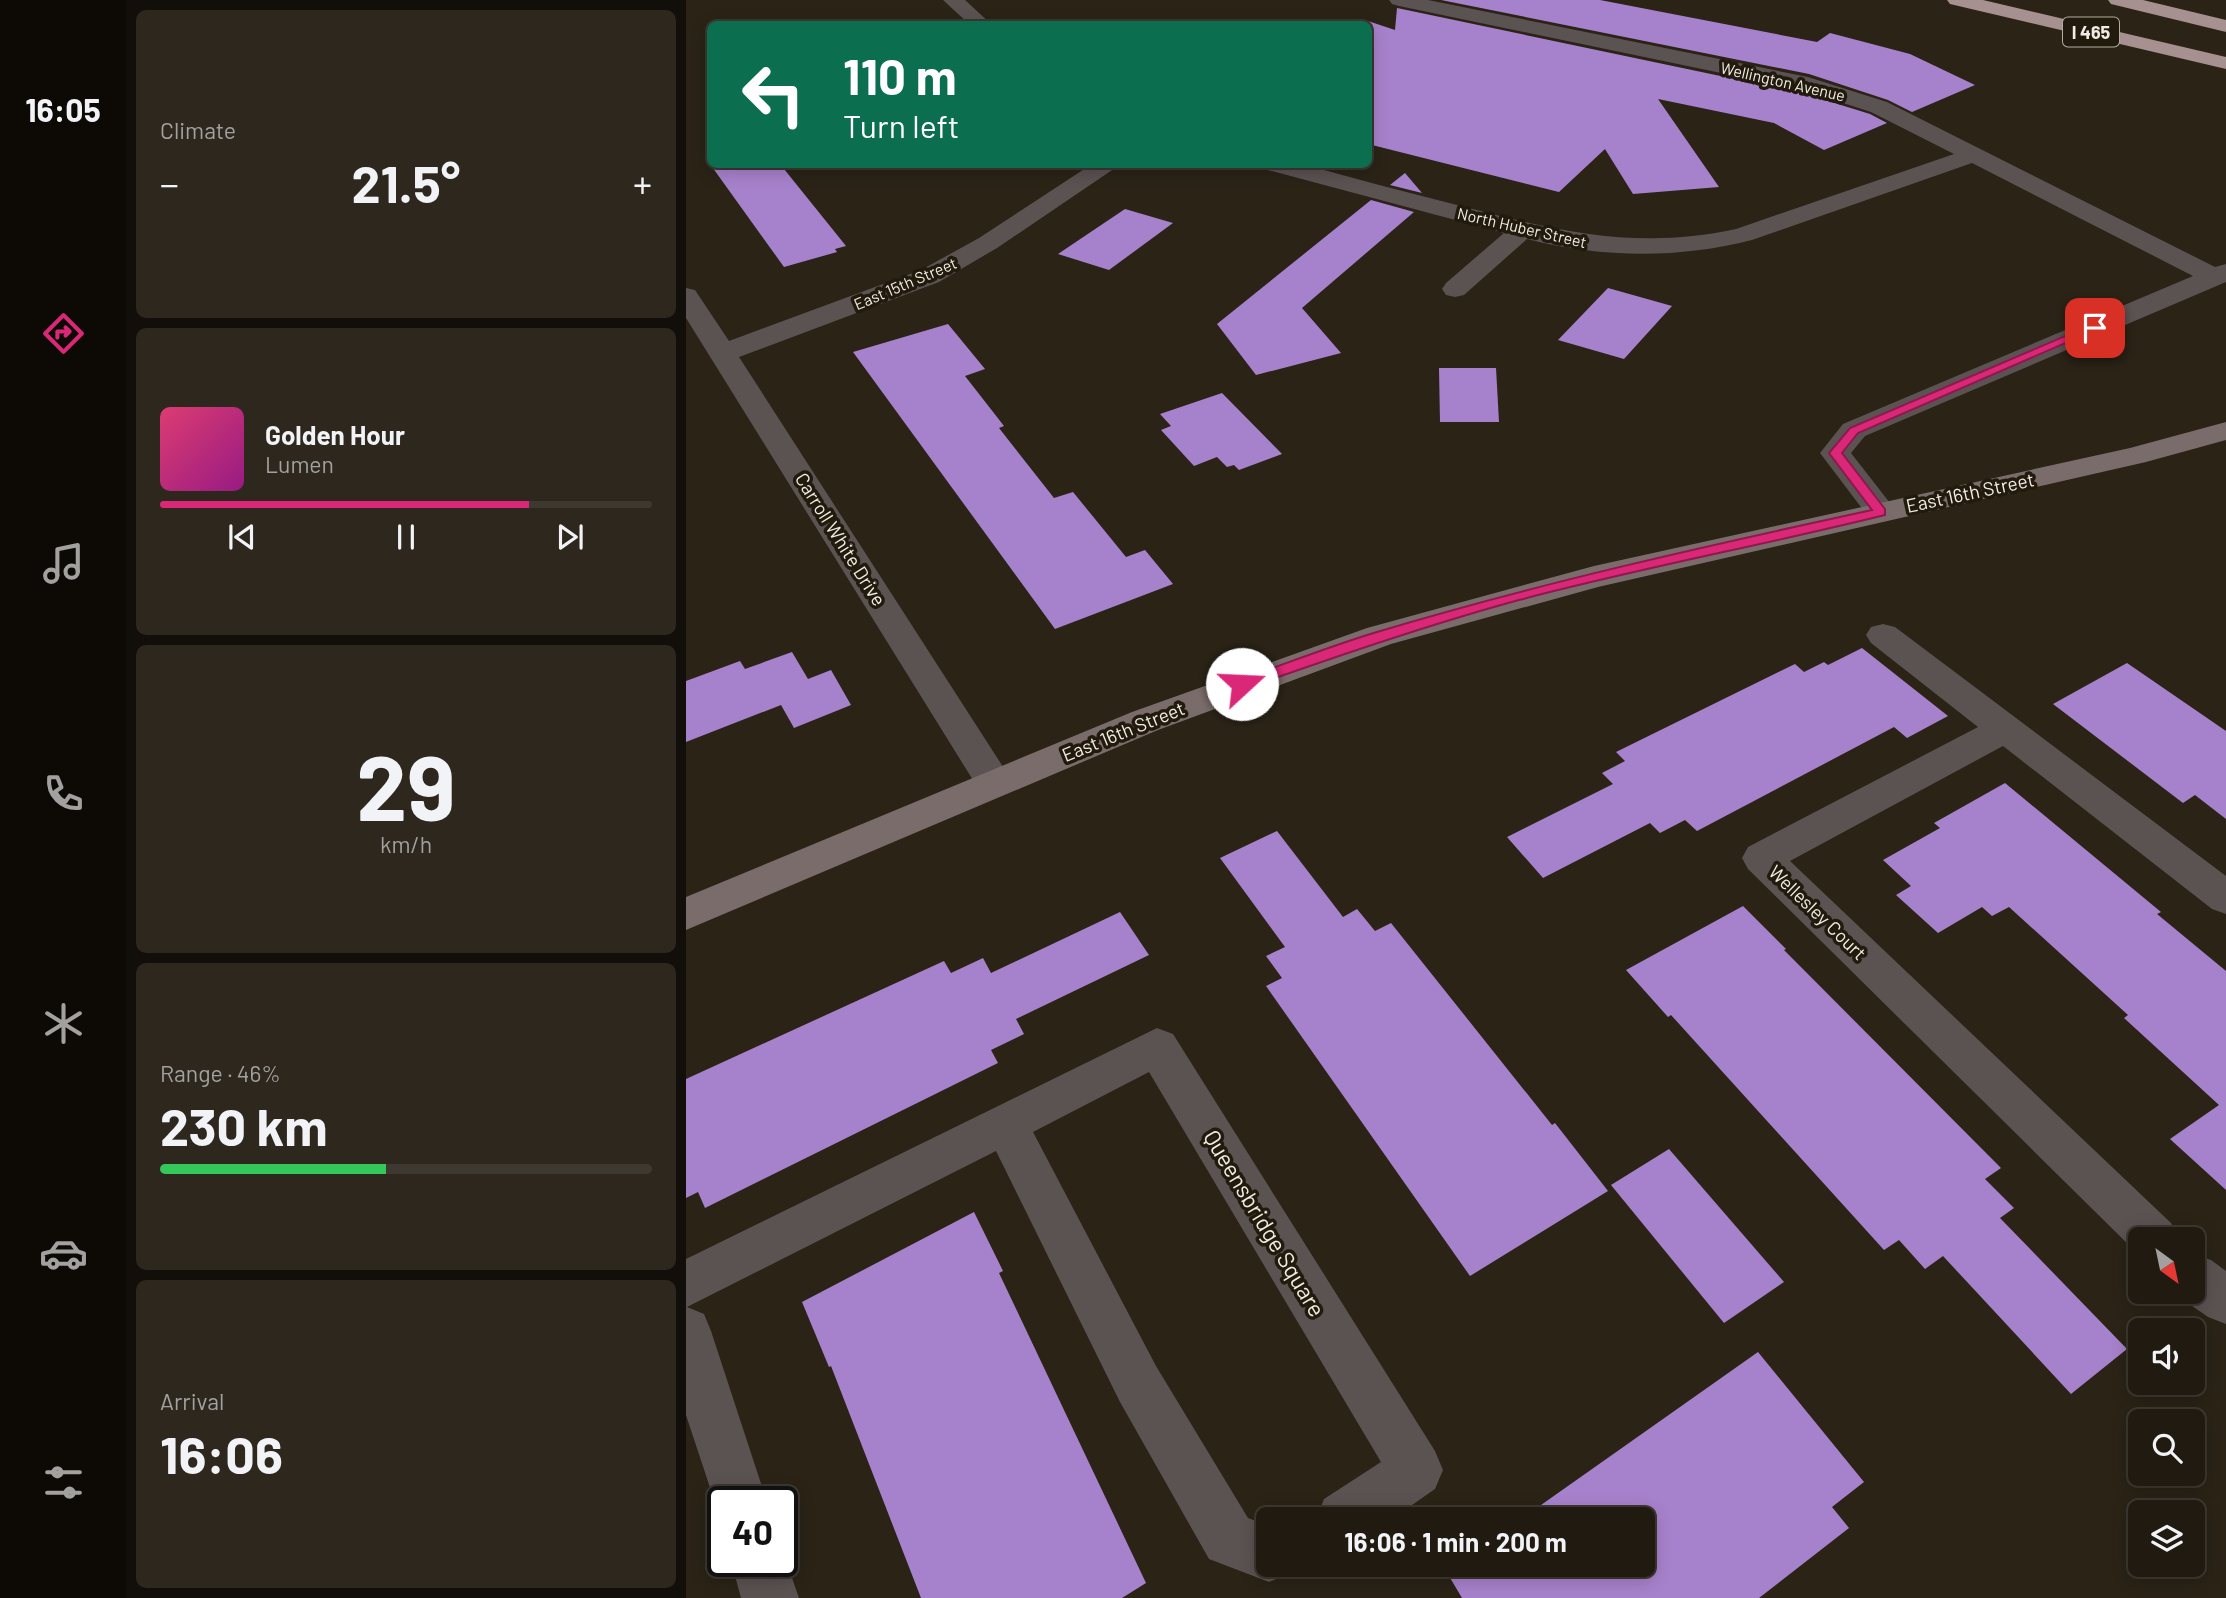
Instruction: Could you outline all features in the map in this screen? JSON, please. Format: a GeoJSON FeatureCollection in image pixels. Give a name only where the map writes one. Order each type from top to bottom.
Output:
{"type":"FeatureCollection","features":[{"type":"Feature","properties":{"kind":"highway","name":"I 465"},"geometry":{"type":"LineString","coordinates":[[1957,0],[2226,63]]}},
{"type":"Feature","properties":{"kind":"highway","name":"I 465"},"geometry":{"type":"LineString","coordinates":[[2118,0],[2226,26]]}},
{"type":"Feature","properties":{"kind":"highway"},"geometry":{"type":"LineString","coordinates":[[2153,8],[2226,20]]}},
{"type":"Feature","properties":{"kind":"street"},"geometry":{"type":"LineString","coordinates":[[953,0],[978,21]]}},
{"type":"Feature","properties":{"kind":"street","name":"Wellington Avenue"},"geometry":{"type":"LineString","coordinates":[[1399,0],[1823,88],[1879,107],[2220,274]]}},
{"type":"Feature","properties":{"kind":"street","name":"North Huber Street"},"geometry":{"type":"LineString","coordinates":[[1287,168],[1576,242],[1622,246],[1685,245],[1743,235],[1973,155]]}},
{"type":"Feature","properties":{"kind":"street","name":"East 15th Street"},"geometry":{"type":"LineString","coordinates":[[723,353],[930,276],[988,243],[1104,168]]}},
{"type":"Feature","properties":{"kind":"street"},"geometry":{"type":"LineString","coordinates":[[1455,289],[1522,230]]}},
{"type":"Feature","properties":{"kind":"street"},"geometry":{"type":"LineString","coordinates":[[1881,512],[1835,453],[1854,430],[2220,274]]}},
{"type":"Feature","properties":{"kind":"street","name":"Carroll White Drive"},"geometry":{"type":"LineString","coordinates":[[686,296],[994,783]]}},
{"type":"Feature","properties":{"kind":"street","name":"East 16th Street"},"geometry":{"type":"LineString","coordinates":[[686,914],[1145,721],[1379,636],[1594,577],[2135,456],[2226,431]]}},
{"type":"Feature","properties":{"kind":"street"},"geometry":{"type":"LineString","coordinates":[[1882,635],[2226,898]]}},
{"type":"Feature","properties":{"kind":"street","name":"Wellesley Court"},"geometry":{"type":"LineString","coordinates":[[2007,729],[1762,858],[2142,1227]]}},
{"type":"Feature","properties":{"kind":"street","name":"Queensbridge Square"},"geometry":{"type":"LineString","coordinates":[[686,1284],[1157,1047],[1416,1470],[1362,1507]]}},
{"type":"Feature","properties":{"kind":"street"},"geometry":{"type":"LineString","coordinates":[[1005,1123],[1138,1384],[1229,1539],[1256,1548]]}},
{"type":"Feature","properties":{"kind":"street"},"geometry":{"type":"LineString","coordinates":[[2205,1285],[2226,1300]]}},
{"type":"Feature","properties":{"kind":"street"},"geometry":{"type":"LineString","coordinates":[[686,1331],[735,1486]]}},
{"type":"Feature","properties":{"kind":"street"},"geometry":{"type":"LineString","coordinates":[[764,1577],[770,1598]]}},
{"type":"Feature","properties":{"kind":"building"},"geometry":{"type":"Polygon","coordinates":[[[1441,0],[1600,0],[1817,42],[1830,33],[1910,54],[1975,85],[1912,112],[1888,100],[1809,74],[1441,0]]]}},
{"type":"Feature","properties":{"kind":"building"},"geometry":{"type":"Polygon","coordinates":[[[1397,8],[1802,93],[1870,114],[1887,123],[1824,150],[1774,123],[1658,99],[1719,187],[1633,194],[1605,149],[1559,192],[1372,145],[1372,22],[1395,30],[1397,8]]]}},
{"type":"Feature","properties":{"kind":"building"},"geometry":{"type":"Polygon","coordinates":[[[713,168],[783,168],[846,246],[835,249],[837,252],[784,267],[713,168]]]}},
{"type":"Feature","properties":{"kind":"building"},"geometry":{"type":"Polygon","coordinates":[[[1405,173],[1422,193],[1390,185],[1405,173]]]}},
{"type":"Feature","properties":{"kind":"building"},"geometry":{"type":"Polygon","coordinates":[[[1371,200],[1414,212],[1302,308],[1341,353],[1256,375],[1217,324],[1371,200]]]}},
{"type":"Feature","properties":{"kind":"building"},"geometry":{"type":"Polygon","coordinates":[[[1125,209],[1173,223],[1109,270],[1058,254],[1125,209]]]}},
{"type":"Feature","properties":{"kind":"building"},"geometry":{"type":"Polygon","coordinates":[[[1608,288],[1672,306],[1624,359],[1558,340],[1608,288]]]}},
{"type":"Feature","properties":{"kind":"building"},"geometry":{"type":"Polygon","coordinates":[[[948,324],[985,369],[965,376],[1004,426],[999,428],[1054,498],[1073,492],[1126,557],[1145,550],[1173,584],[1055,629],[853,352],[948,324]]]}},
{"type":"Feature","properties":{"kind":"building"},"geometry":{"type":"Polygon","coordinates":[[[1439,368],[1496,368],[1499,422],[1440,422],[1439,368]]]}},
{"type":"Feature","properties":{"kind":"building"},"geometry":{"type":"Polygon","coordinates":[[[1222,393],[1282,454],[1239,470],[1234,465],[1227,467],[1217,457],[1194,466],[1161,430],[1171,426],[1160,414],[1222,393]]]}},
{"type":"Feature","properties":{"kind":"building"},"geometry":{"type":"Polygon","coordinates":[[[1862,648],[1948,716],[1907,738],[1894,727],[1697,831],[1685,820],[1660,833],[1650,823],[1543,878],[1507,837],[1613,784],[1602,773],[1625,761],[1616,752],[1795,664],[1804,672],[1824,662],[1828,665],[1862,648]]]}},
{"type":"Feature","properties":{"kind":"building"},"geometry":{"type":"Polygon","coordinates":[[[792,652],[808,679],[831,670],[851,705],[794,728],[781,705],[686,742],[686,681],[740,661],[745,669],[792,652]]]}},
{"type":"Feature","properties":{"kind":"building"},"geometry":{"type":"Polygon","coordinates":[[[2127,663],[2226,731],[2226,819],[2195,795],[2183,803],[2053,704],[2127,663]]]}},
{"type":"Feature","properties":{"kind":"building"},"geometry":{"type":"Polygon","coordinates":[[[2005,783],[2161,912],[2157,914],[2226,971],[2226,1190],[2170,1139],[2219,1105],[2124,1018],[2128,1015],[2009,907],[1992,916],[1982,907],[1938,933],[1896,895],[1911,886],[1883,860],[1940,828],[1934,823],[2005,783]]]}},
{"type":"Feature","properties":{"kind":"building"},"geometry":{"type":"Polygon","coordinates":[[[1277,831],[1343,917],[1357,909],[1375,931],[1391,923],[1608,1191],[1470,1276],[1266,986],[1282,978],[1266,956],[1285,947],[1220,858],[1277,831]]]}},
{"type":"Feature","properties":{"kind":"building"},"geometry":{"type":"Polygon","coordinates":[[[1743,906],[2001,1168],[1985,1179],[2014,1208],[2000,1218],[2127,1349],[2071,1394],[1943,1256],[1925,1269],[1899,1240],[1884,1250],[1671,1015],[1668,1017],[1626,970],[1743,906]]]}},
{"type":"Feature","properties":{"kind":"building"},"geometry":{"type":"Polygon","coordinates":[[[1120,912],[1149,955],[1016,1019],[1024,1034],[991,1050],[998,1063],[705,1208],[698,1192],[686,1198],[686,1079],[944,961],[951,973],[983,958],[991,973],[1120,912]]]}},
{"type":"Feature","properties":{"kind":"building"},"geometry":{"type":"Polygon","coordinates":[[[1669,1149],[1784,1282],[1724,1323],[1611,1185],[1669,1149]]]}},
{"type":"Feature","properties":{"kind":"building"},"geometry":{"type":"Polygon","coordinates":[[[974,1212],[1003,1271],[999,1273],[1146,1583],[1122,1598],[921,1598],[831,1366],[829,1367],[802,1302],[974,1212]]]}},
{"type":"Feature","properties":{"kind":"building"},"geometry":{"type":"Polygon","coordinates":[[[1758,1352],[1864,1482],[1832,1507],[1849,1528],[1759,1598],[1462,1598],[1450,1577],[1655,1577],[1655,1507],[1538,1507],[1758,1352]]]}},
{"type":"Feature","properties":{"kind":"route"},"geometry":{"type":"LineString","coordinates":[[1242,684],[1379,636],[1516,597],[1668,559],[1881,512],[1835,453],[1854,430],[2095,328]]}}]}
